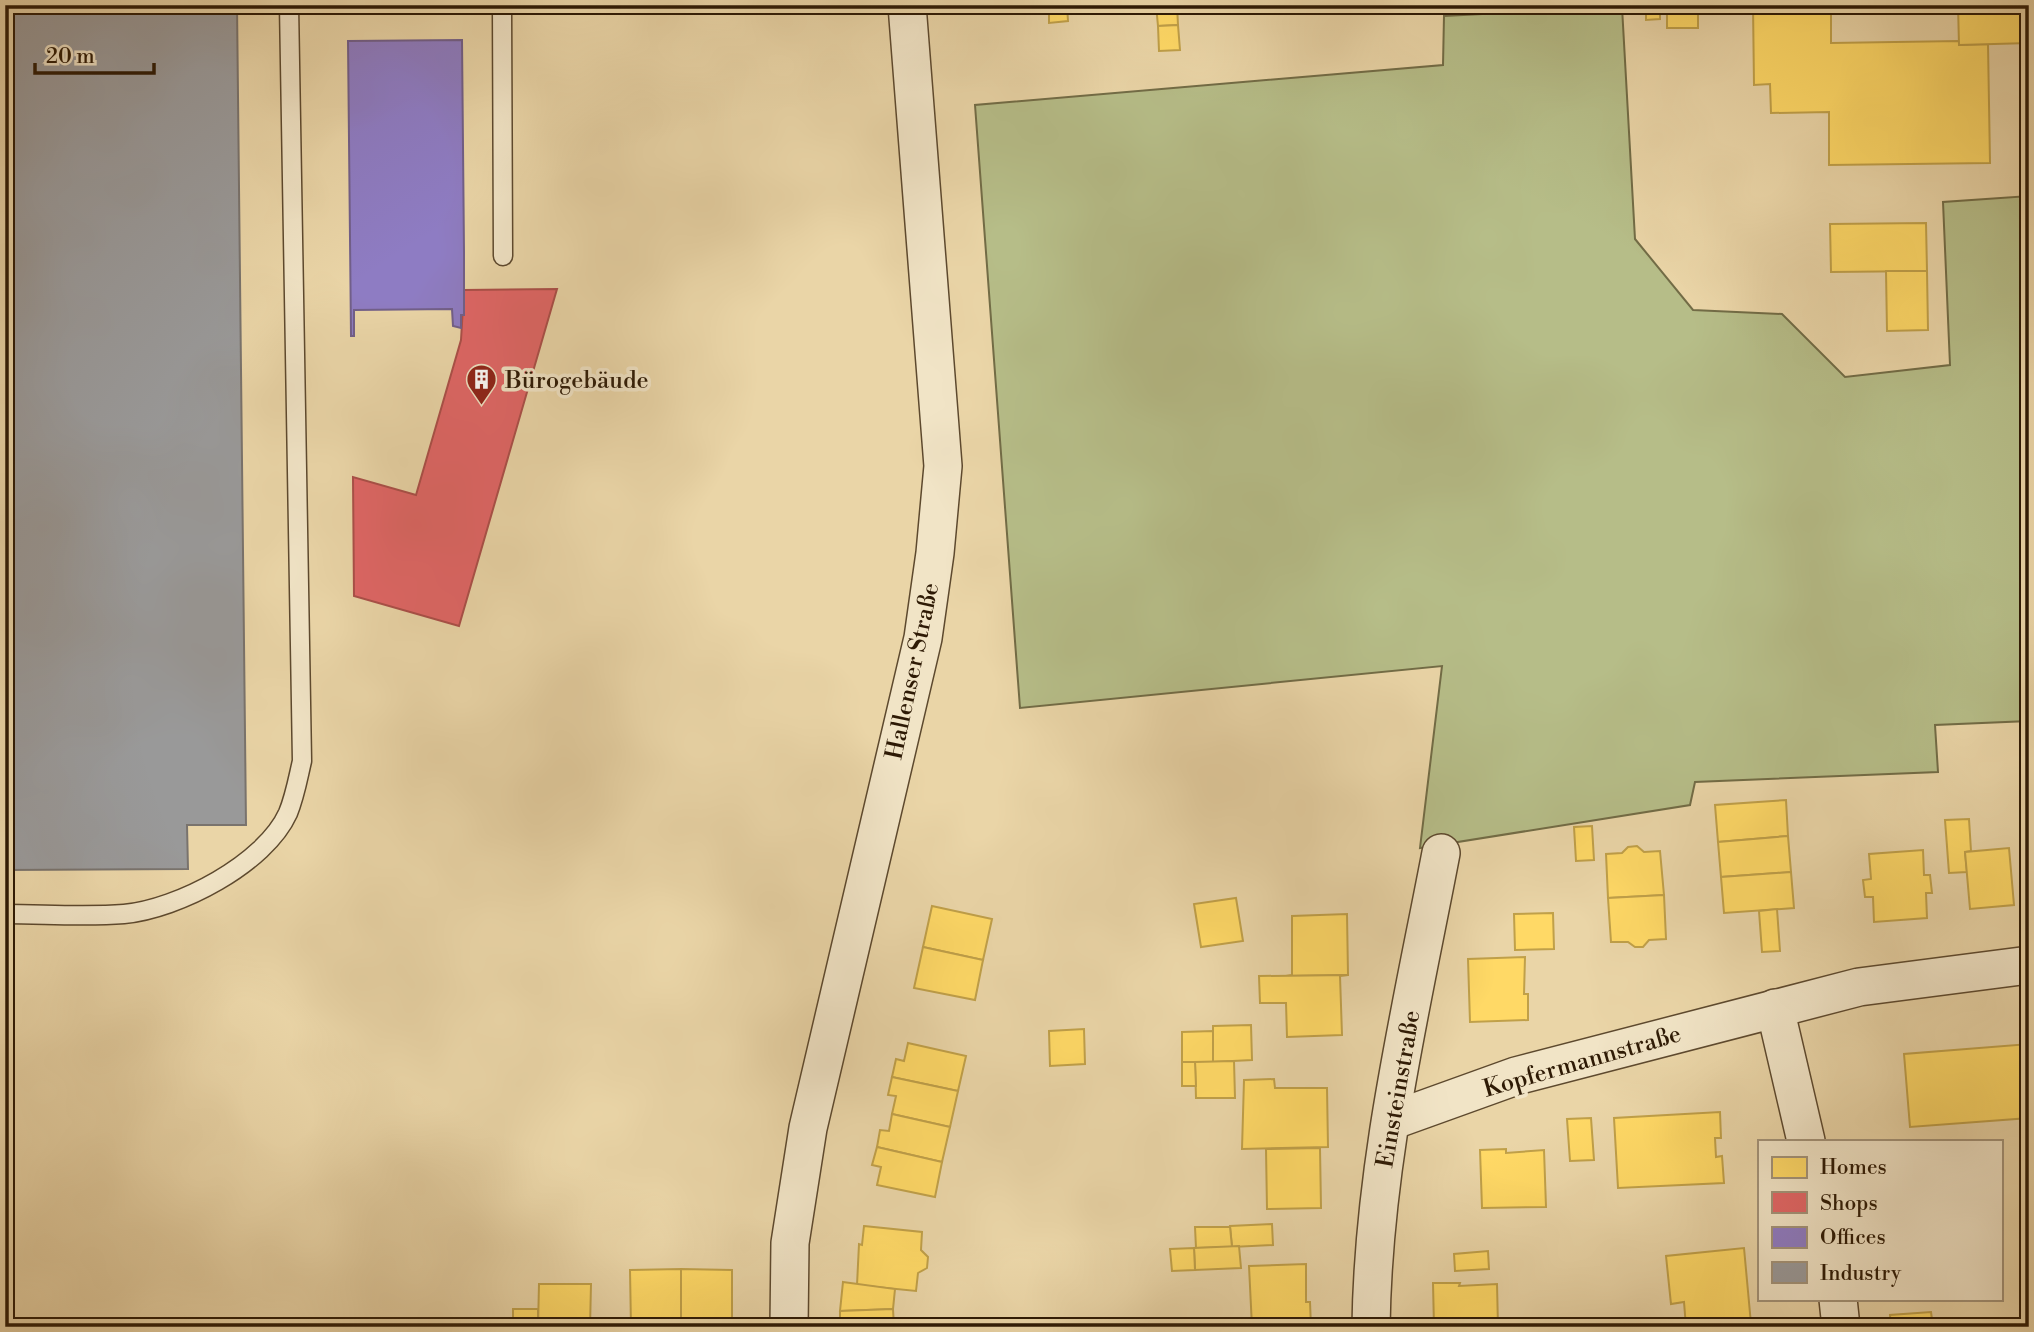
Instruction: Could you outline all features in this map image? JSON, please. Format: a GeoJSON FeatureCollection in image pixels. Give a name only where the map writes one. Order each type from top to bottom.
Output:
{"type":"FeatureCollection","features":[{"type":"Feature","properties":{"kind":"street","name":"Hallenser Straße"},"geometry":{"type":"LineString","coordinates":[[789,1327],[790,1243],[808,1128],[923,638],[935,553],[943,466],[907,5]]}},
{"type":"Feature","properties":{"kind":"street","name":"Einsteinstraße"},"geometry":{"type":"LineString","coordinates":[[1371,1327],[1372,1264],[1391,1121],[1441,853]]}},
{"type":"Feature","properties":{"kind":"street","name":"Kopfermannstraße"},"geometry":{"type":"LineString","coordinates":[[1391,1121],[1516,1076],[1774,1008],[1859,988],[2029,965]]}},
{"type":"Feature","properties":{"kind":"street"},"geometry":{"type":"LineString","coordinates":[[1774,1008],[1806,1140]]}},
{"type":"Feature","properties":{"kind":"street"},"geometry":{"type":"LineString","coordinates":[[1839,1300],[1841,1327]]}},
{"type":"Feature","properties":{"kind":"lane"},"geometry":{"type":"LineString","coordinates":[[5,914],[122,914],[178,901],[228,875],[273,835],[288,814],[296,789],[302,761],[289,5]]}},
{"type":"Feature","properties":{"kind":"lane"},"geometry":{"type":"LineString","coordinates":[[502,5],[503,256]]}},
{"type":"Feature","properties":{"kind":"green space"},"geometry":{"type":"Polygon","coordinates":[[[1622,7],[1635,239],[1693,310],[1782,314],[1845,377],[1950,365],[1943,202],[2029,196],[2029,721],[1935,725],[1938,772],[1695,782],[1690,805],[1420,848],[1442,666],[1020,708],[975,105],[1443,65],[1444,16],[1622,7]]]}},
{"type":"Feature","properties":{"kind":"building: Homes"},"geometry":{"type":"Polygon","coordinates":[[[998,5],[1049,5],[1049,7],[998,11],[998,5]]]}},
{"type":"Feature","properties":{"kind":"building: Homes"},"geometry":{"type":"Polygon","coordinates":[[[1049,5],[1067,5],[1068,21],[1049,23],[1049,5]]]}},
{"type":"Feature","properties":{"kind":"building: Homes"},"geometry":{"type":"Polygon","coordinates":[[[1156,5],[1177,5],[1178,25],[1158,26],[1156,5]]]}},
{"type":"Feature","properties":{"kind":"building: Homes"},"geometry":{"type":"Polygon","coordinates":[[[1646,5],[1660,5],[1660,19],[1646,20],[1646,5]]]}},
{"type":"Feature","properties":{"kind":"building: Homes"},"geometry":{"type":"Polygon","coordinates":[[[1667,5],[1698,5],[1698,28],[1667,28],[1667,5]]]}},
{"type":"Feature","properties":{"kind":"building: Homes"},"geometry":{"type":"Polygon","coordinates":[[[1753,5],[1831,5],[1831,43],[1959,41],[1959,45],[1988,44],[1990,163],[1829,165],[1829,112],[1771,113],[1770,84],[1754,85],[1753,5]]]}},
{"type":"Feature","properties":{"kind":"building: Homes"},"geometry":{"type":"Polygon","coordinates":[[[1958,5],[2029,5],[2029,43],[1959,45],[1958,5]]]}},
{"type":"Feature","properties":{"kind":"building: Homes"},"geometry":{"type":"Polygon","coordinates":[[[1178,25],[1180,50],[1159,51],[1158,26],[1178,25]]]}},
{"type":"Feature","properties":{"kind":"building: Homes"},"geometry":{"type":"Polygon","coordinates":[[[1926,223],[1927,271],[1831,272],[1830,224],[1926,223]]]}},
{"type":"Feature","properties":{"kind":"building: Homes"},"geometry":{"type":"Polygon","coordinates":[[[1886,271],[1927,271],[1928,330],[1887,331],[1886,271]]]}},
{"type":"Feature","properties":{"kind":"building: Homes"},"geometry":{"type":"Polygon","coordinates":[[[1786,800],[1788,836],[1718,842],[1715,805],[1786,800]]]}},
{"type":"Feature","properties":{"kind":"building: Homes"},"geometry":{"type":"Polygon","coordinates":[[[1969,819],[1971,851],[1965,852],[1967,872],[1949,873],[1945,820],[1969,819]]]}},
{"type":"Feature","properties":{"kind":"building: Homes"},"geometry":{"type":"Polygon","coordinates":[[[1592,826],[1594,860],[1576,861],[1574,827],[1592,826]]]}},
{"type":"Feature","properties":{"kind":"building: Homes"},"geometry":{"type":"Polygon","coordinates":[[[1788,836],[1791,872],[1721,877],[1718,842],[1788,836]]]}},
{"type":"Feature","properties":{"kind":"building: Homes"},"geometry":{"type":"Polygon","coordinates":[[[1637,846],[1644,852],[1660,851],[1664,895],[1608,898],[1606,854],[1622,853],[1628,847],[1637,846]]]}},
{"type":"Feature","properties":{"kind":"building: Homes"},"geometry":{"type":"Polygon","coordinates":[[[2009,848],[2014,905],[1970,909],[1965,852],[2009,848]]]}},
{"type":"Feature","properties":{"kind":"building: Homes"},"geometry":{"type":"Polygon","coordinates":[[[1923,850],[1924,875],[1930,875],[1932,893],[1926,893],[1927,918],[1874,922],[1873,897],[1865,897],[1863,880],[1871,879],[1869,854],[1923,850]]]}},
{"type":"Feature","properties":{"kind":"building: Homes"},"geometry":{"type":"Polygon","coordinates":[[[1791,872],[1794,908],[1724,913],[1721,877],[1791,872]]]}},
{"type":"Feature","properties":{"kind":"building: Homes"},"geometry":{"type":"Polygon","coordinates":[[[1664,895],[1666,939],[1649,940],[1643,947],[1635,947],[1628,942],[1611,942],[1608,898],[1664,895]]]}},
{"type":"Feature","properties":{"kind":"building: Homes"},"geometry":{"type":"Polygon","coordinates":[[[1236,898],[1243,941],[1201,947],[1194,904],[1236,898]]]}},
{"type":"Feature","properties":{"kind":"building: Homes"},"geometry":{"type":"Polygon","coordinates":[[[932,906],[992,919],[983,960],[923,947],[932,906]]]}},
{"type":"Feature","properties":{"kind":"building: Homes"},"geometry":{"type":"Polygon","coordinates":[[[1777,909],[1780,951],[1762,952],[1759,911],[1777,909]]]}},
{"type":"Feature","properties":{"kind":"building: Homes"},"geometry":{"type":"Polygon","coordinates":[[[1553,913],[1554,949],[1515,950],[1514,914],[1553,913]]]}},
{"type":"Feature","properties":{"kind":"building: Homes"},"geometry":{"type":"Polygon","coordinates":[[[1347,914],[1348,975],[1286,976],[1292,975],[1292,916],[1347,914]]]}},
{"type":"Feature","properties":{"kind":"building: Homes"},"geometry":{"type":"Polygon","coordinates":[[[923,947],[983,960],[975,1000],[914,988],[923,947]]]}},
{"type":"Feature","properties":{"kind":"building: Homes"},"geometry":{"type":"Polygon","coordinates":[[[1525,957],[1524,994],[1528,994],[1528,1020],[1470,1022],[1468,959],[1525,957]]]}},
{"type":"Feature","properties":{"kind":"building: Homes"},"geometry":{"type":"Polygon","coordinates":[[[1348,975],[1340,976],[1342,1035],[1287,1037],[1286,1003],[1260,1003],[1259,976],[1348,975]]]}},
{"type":"Feature","properties":{"kind":"building: Homes"},"geometry":{"type":"Polygon","coordinates":[[[1251,1025],[1252,1060],[1213,1062],[1213,1026],[1251,1025]]]}},
{"type":"Feature","properties":{"kind":"building: Homes"},"geometry":{"type":"Polygon","coordinates":[[[1084,1029],[1085,1064],[1050,1066],[1049,1031],[1084,1029]]]}},
{"type":"Feature","properties":{"kind":"building: Homes"},"geometry":{"type":"Polygon","coordinates":[[[1213,1031],[1213,1062],[1182,1062],[1182,1032],[1213,1031]]]}},
{"type":"Feature","properties":{"kind":"building: Homes"},"geometry":{"type":"Polygon","coordinates":[[[908,1043],[966,1056],[958,1091],[892,1077],[896,1059],[904,1061],[908,1043]]]}},
{"type":"Feature","properties":{"kind":"building: Homes"},"geometry":{"type":"Polygon","coordinates":[[[2029,1044],[2029,1118],[1910,1127],[1904,1054],[2029,1044]]]}},
{"type":"Feature","properties":{"kind":"building: Homes"},"geometry":{"type":"Polygon","coordinates":[[[1234,1061],[1235,1098],[1196,1098],[1195,1062],[1234,1061]]]}},
{"type":"Feature","properties":{"kind":"building: Homes"},"geometry":{"type":"Polygon","coordinates":[[[1182,1062],[1195,1062],[1196,1086],[1182,1086],[1182,1062]]]}},
{"type":"Feature","properties":{"kind":"building: Homes"},"geometry":{"type":"Polygon","coordinates":[[[892,1077],[958,1091],[950,1127],[892,1114],[896,1096],[888,1095],[892,1077]]]}},
{"type":"Feature","properties":{"kind":"building: Homes"},"geometry":{"type":"Polygon","coordinates":[[[1274,1079],[1275,1088],[1327,1088],[1328,1147],[1242,1149],[1244,1080],[1274,1079]]]}},
{"type":"Feature","properties":{"kind":"building: Homes"},"geometry":{"type":"Polygon","coordinates":[[[1720,1112],[1721,1138],[1715,1138],[1716,1157],[1722,1156],[1724,1183],[1618,1188],[1614,1118],[1720,1112]]]}},
{"type":"Feature","properties":{"kind":"building: Homes"},"geometry":{"type":"Polygon","coordinates":[[[892,1114],[950,1127],[942,1162],[877,1147],[880,1130],[889,1131],[892,1114]]]}},
{"type":"Feature","properties":{"kind":"building: Homes"},"geometry":{"type":"Polygon","coordinates":[[[1591,1118],[1594,1160],[1570,1161],[1567,1119],[1591,1118]]]}},
{"type":"Feature","properties":{"kind":"building: Homes"},"geometry":{"type":"Polygon","coordinates":[[[877,1147],[942,1162],[935,1197],[877,1185],[881,1167],[872,1165],[877,1147]]]}},
{"type":"Feature","properties":{"kind":"building: Homes"},"geometry":{"type":"Polygon","coordinates":[[[1320,1148],[1321,1208],[1267,1209],[1266,1149],[1320,1148]]]}},
{"type":"Feature","properties":{"kind":"building: Homes"},"geometry":{"type":"Polygon","coordinates":[[[1506,1149],[1506,1153],[1544,1150],[1546,1207],[1482,1208],[1480,1150],[1506,1149]]]}},
{"type":"Feature","properties":{"kind":"building: Homes"},"geometry":{"type":"Polygon","coordinates":[[[1272,1224],[1273,1245],[1232,1247],[1230,1226],[1272,1224]]]}},
{"type":"Feature","properties":{"kind":"building: Homes"},"geometry":{"type":"Polygon","coordinates":[[[864,1226],[922,1232],[921,1250],[928,1257],[927,1268],[918,1273],[916,1291],[857,1285],[859,1244],[862,1245],[864,1226]]]}},
{"type":"Feature","properties":{"kind":"building: Homes"},"geometry":{"type":"Polygon","coordinates":[[[1195,1227],[1230,1227],[1232,1247],[1196,1248],[1195,1227]]]}},
{"type":"Feature","properties":{"kind":"building: Homes"},"geometry":{"type":"Polygon","coordinates":[[[1239,1246],[1241,1268],[1195,1270],[1194,1248],[1239,1246]]]}},
{"type":"Feature","properties":{"kind":"building: Homes"},"geometry":{"type":"Polygon","coordinates":[[[1194,1248],[1195,1270],[1172,1271],[1170,1249],[1194,1248]]]}},
{"type":"Feature","properties":{"kind":"building: Homes"},"geometry":{"type":"Polygon","coordinates":[[[1744,1248],[1751,1324],[1686,1327],[1684,1302],[1671,1304],[1666,1256],[1744,1248]]]}},
{"type":"Feature","properties":{"kind":"building: Homes"},"geometry":{"type":"Polygon","coordinates":[[[1488,1251],[1489,1269],[1455,1271],[1454,1254],[1488,1251]]]}},
{"type":"Feature","properties":{"kind":"building: Homes"},"geometry":{"type":"Polygon","coordinates":[[[1306,1264],[1306,1302],[1310,1302],[1311,1327],[1252,1327],[1249,1266],[1306,1264]]]}},
{"type":"Feature","properties":{"kind":"building: Homes"},"geometry":{"type":"Polygon","coordinates":[[[681,1269],[732,1270],[732,1327],[681,1327],[681,1269]]]}},
{"type":"Feature","properties":{"kind":"building: Homes"},"geometry":{"type":"Polygon","coordinates":[[[681,1269],[681,1327],[631,1327],[630,1270],[681,1269]]]}},
{"type":"Feature","properties":{"kind":"building: Homes"},"geometry":{"type":"Polygon","coordinates":[[[843,1282],[895,1289],[893,1309],[840,1311],[843,1282]]]}},
{"type":"Feature","properties":{"kind":"building: Homes"},"geometry":{"type":"Polygon","coordinates":[[[1433,1283],[1460,1283],[1459,1286],[1497,1284],[1498,1327],[1434,1327],[1433,1283]]]}},
{"type":"Feature","properties":{"kind":"building: Homes"},"geometry":{"type":"Polygon","coordinates":[[[539,1284],[591,1284],[590,1327],[538,1327],[539,1284]]]}},
{"type":"Feature","properties":{"kind":"building: Homes"},"geometry":{"type":"Polygon","coordinates":[[[513,1309],[538,1309],[538,1327],[513,1327],[513,1309]]]}},
{"type":"Feature","properties":{"kind":"building: Homes"},"geometry":{"type":"Polygon","coordinates":[[[893,1309],[894,1327],[840,1327],[840,1311],[893,1309]]]}},
{"type":"Feature","properties":{"kind":"building: Homes"},"geometry":{"type":"Polygon","coordinates":[[[1931,1312],[1933,1327],[1891,1327],[1890,1315],[1931,1312]]]}},
{"type":"Feature","properties":{"kind":"building: Shops","name":"Bürogebäude"},"geometry":{"type":"Polygon","coordinates":[[[557,289],[459,626],[354,596],[353,477],[416,495],[461,340],[464,290],[557,289]]]}},
{"type":"Feature","properties":{"kind":"building: Offices"},"geometry":{"type":"Polygon","coordinates":[[[462,40],[464,315],[461,315],[461,328],[453,326],[452,309],[354,310],[354,336],[351,336],[348,41],[462,40]]]}},
{"type":"Feature","properties":{"kind":"building: Industry"},"geometry":{"type":"Polygon","coordinates":[[[5,5],[237,5],[246,825],[187,825],[188,869],[5,870],[5,5]]]}},
{"type":"Feature","properties":{"kind":"place","name":"Bürogebäude"},"geometry":{"type":"Point","coordinates":[482,407]}}]}
